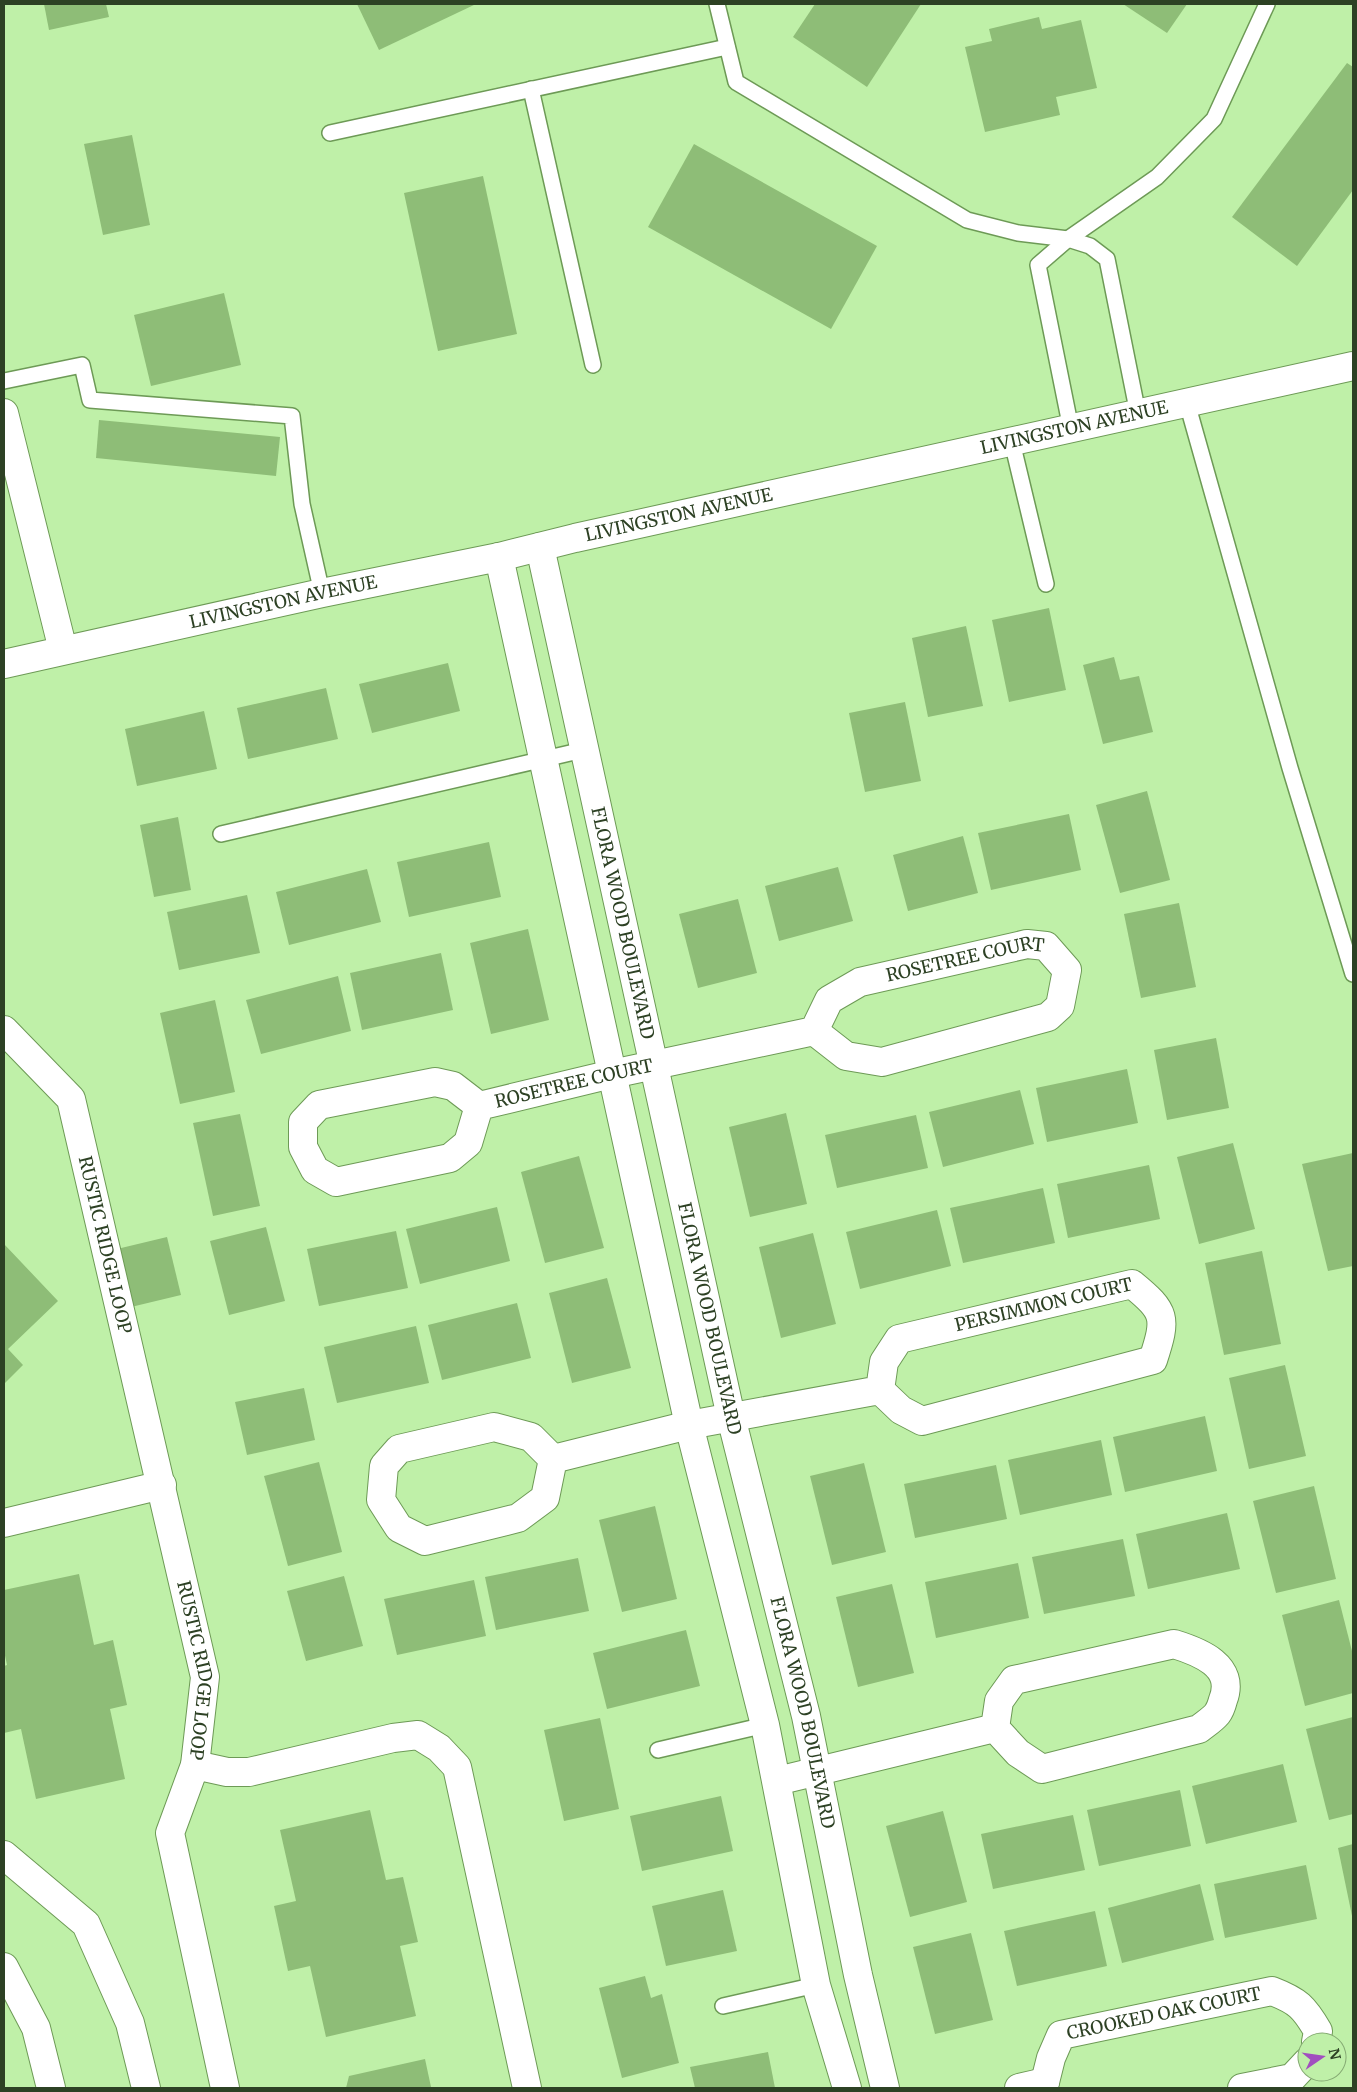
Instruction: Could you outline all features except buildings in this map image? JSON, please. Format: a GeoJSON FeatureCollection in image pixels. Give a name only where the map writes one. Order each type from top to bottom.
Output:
{"type":"FeatureCollection","features":[{"type":"Feature","properties":{"kind":"street","name":"LIVINGSTON AVENUE"},"geometry":{"type":"LineString","coordinates":[[4,664],[322,593],[499,558],[540,547],[1353,366]]}},
{"type":"Feature","properties":{"kind":"street"},"geometry":{"type":"LineString","coordinates":[[5,422],[63,650]]}},
{"type":"Feature","properties":{"kind":"street","name":"FLORA WOOD BOULEVARD"},"geometry":{"type":"LineString","coordinates":[[540,547],[731,1418],[804,1706],[858,1975],[885,2088]]}},
{"type":"Feature","properties":{"kind":"street"},"geometry":{"type":"LineString","coordinates":[[499,558],[689,1425],[765,1725],[816,1985],[847,2088]]}},
{"type":"Feature","properties":{"kind":"street","name":"ROSETREE COURT"},"geometry":{"type":"LineString","coordinates":[[479,1106],[612,1074],[814,1031],[846,1056],[882,1062],[1048,1017],[1060,1006],[1066,970],[1046,946],[1027,944],[860,982],[829,1000],[814,1031]]}},
{"type":"Feature","properties":{"kind":"street","name":"RUSTIC RIDGE LOOP"},"geometry":{"type":"LineString","coordinates":[[4,1030],[71,1099],[205,1677],[195,1765],[170,1833],[225,2088]]}},
{"type":"Feature","properties":{"kind":"street","name":"ROSETREE COURT"},"geometry":{"type":"LineString","coordinates":[[435,1082],[453,1086],[479,1106],[468,1144],[450,1158],[336,1182],[314,1170],[303,1147],[303,1122],[319,1105],[435,1082]]}},
{"type":"Feature","properties":{"kind":"street","name":"PERSIMMON COURT"},"geometry":{"type":"LineString","coordinates":[[1132,1284],[1153,1301],[1162,1316],[1160,1339],[1154,1360],[922,1421],[900,1410],[880,1390],[884,1362],[900,1339],[1132,1284]]}},
{"type":"Feature","properties":{"kind":"street"},"geometry":{"type":"LineString","coordinates":[[553,1459],[689,1425],[880,1390]]}},
{"type":"Feature","properties":{"kind":"street"},"geometry":{"type":"LineString","coordinates":[[494,1427],[531,1437],[553,1459],[545,1498],[518,1518],[424,1541],[399,1528],[381,1500],[384,1466],[398,1449],[494,1427]]}},
{"type":"Feature","properties":{"kind":"street"},"geometry":{"type":"LineString","coordinates":[[4,1523],[162,1485]]}},
{"type":"Feature","properties":{"kind":"street"},"geometry":{"type":"LineString","coordinates":[[1174,1644],[1198,1652],[1218,1666],[1226,1680],[1226,1694],[1218,1713],[1199,1729],[1042,1769],[1018,1752],[995,1728],[999,1700],[1014,1680],[1174,1644]]}},
{"type":"Feature","properties":{"kind":"street"},"geometry":{"type":"LineString","coordinates":[[777,1781],[995,1728]]}},
{"type":"Feature","properties":{"kind":"street"},"geometry":{"type":"LineString","coordinates":[[195,1765],[227,1772],[249,1772],[392,1738],[418,1736],[439,1748],[456,1767],[527,2088]]}},
{"type":"Feature","properties":{"kind":"street"},"geometry":{"type":"LineString","coordinates":[[4,1855],[86,1924],[130,2023],[146,2088]]}},
{"type":"Feature","properties":{"kind":"street"},"geometry":{"type":"LineString","coordinates":[[4,1966],[36,2028],[51,2088]]}},
{"type":"Feature","properties":{"kind":"street","name":"CROOKED OAK COURT"},"geometry":{"type":"LineString","coordinates":[[1020,2088],[1048,2085],[1051,2058],[1062,2035],[1272,1991],[1292,1999],[1309,2017],[1318,2032]]}},
{"type":"Feature","properties":{"kind":"street"},"geometry":{"type":"LineString","coordinates":[[1242,2088],[1292,2078],[1297,2073]]}},
{"type":"Feature","properties":{"kind":"lane"},"geometry":{"type":"LineString","coordinates":[[717,4],[736,82],[967,220],[1018,233],[1068,239],[1090,246],[1107,259],[1138,414]]}},
{"type":"Feature","properties":{"kind":"lane"},"geometry":{"type":"LineString","coordinates":[[1071,428],[1038,265],[1068,239],[1157,177],[1214,119],[1267,4]]}},
{"type":"Feature","properties":{"kind":"lane"},"geometry":{"type":"LineString","coordinates":[[330,133],[727,47]]}},
{"type":"Feature","properties":{"kind":"lane"},"geometry":{"type":"LineString","coordinates":[[531,89],[594,366]]}},
{"type":"Feature","properties":{"kind":"lane"},"geometry":{"type":"LineString","coordinates":[[4,382],[82,364],[90,400],[292,416],[302,504],[322,593]]}},
{"type":"Feature","properties":{"kind":"lane"},"geometry":{"type":"LineString","coordinates":[[1187,403],[1290,768],[1353,974]]}},
{"type":"Feature","properties":{"kind":"lane"},"geometry":{"type":"LineString","coordinates":[[1012,442],[1046,584]]}},
{"type":"Feature","properties":{"kind":"lane"},"geometry":{"type":"LineString","coordinates":[[221,834],[583,750]]}},
{"type":"Feature","properties":{"kind":"lane"},"geometry":{"type":"LineString","coordinates":[[658,1750],[765,1725]]}},
{"type":"Feature","properties":{"kind":"lane"},"geometry":{"type":"LineString","coordinates":[[723,2006],[816,1985]]}}]}
